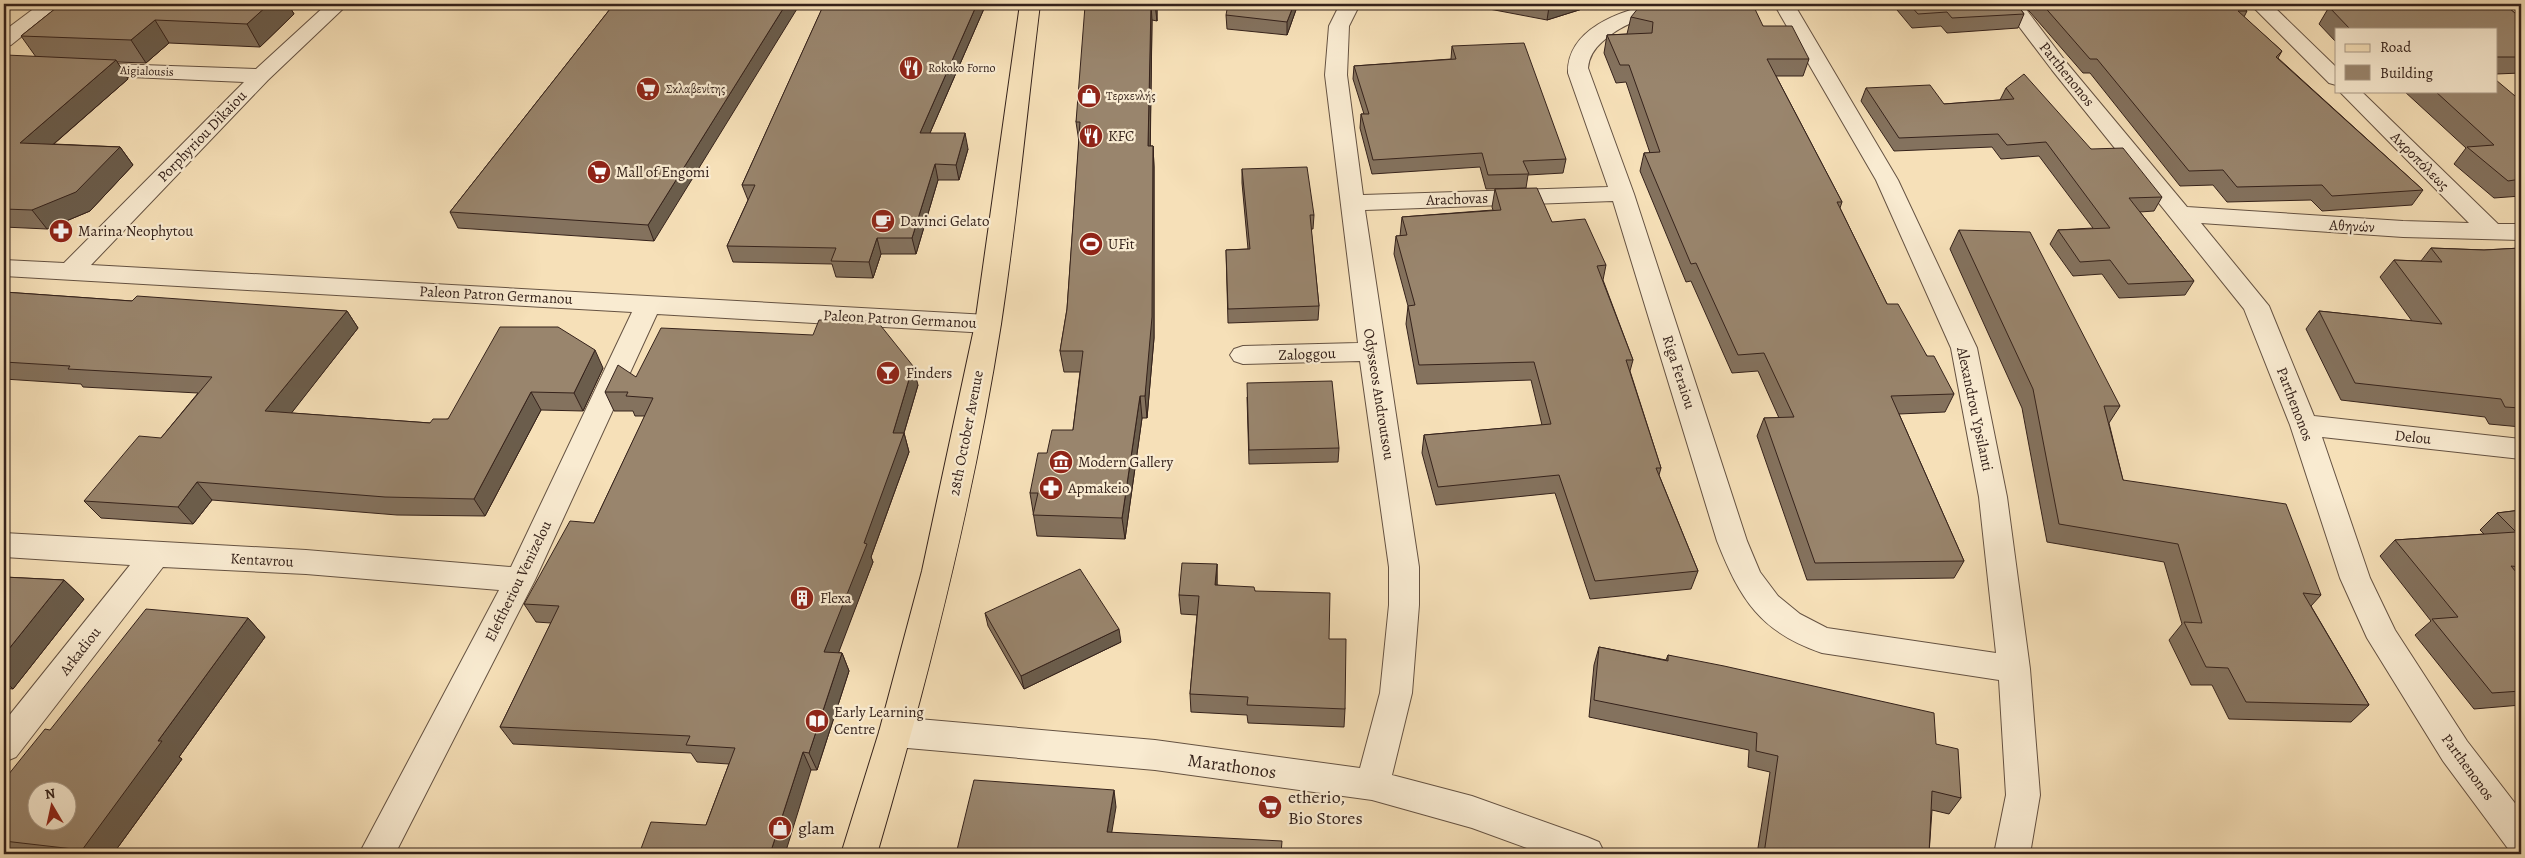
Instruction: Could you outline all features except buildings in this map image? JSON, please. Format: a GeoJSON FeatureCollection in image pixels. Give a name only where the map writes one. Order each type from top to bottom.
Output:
{"type":"FeatureCollection","features":[{"type":"Feature","properties":{"kind":"main road","name":"28th October Avenue"},"geometry":{"type":"LineString","coordinates":[[859,854],[896,732],[937,571],[988,324],[1030,4]]}},
{"type":"Feature","properties":{"kind":"street"},"geometry":{"type":"LineString","coordinates":[[4,41],[52,4]]}},
{"type":"Feature","properties":{"kind":"street","name":"Porphyriou Dikaiou"},"geometry":{"type":"LineString","coordinates":[[71,271],[261,76],[338,4]]}},
{"type":"Feature","properties":{"kind":"street","name":"Odysseos Androutsou"},"geometry":{"type":"LineString","coordinates":[[1350,4],[1339,26],[1336,75],[1372,352],[1400,537],[1404,605],[1396,692],[1372,785]]}},
{"type":"Feature","properties":{"kind":"street","name":"Riga Feraiou"},"geometry":{"type":"LineString","coordinates":[[1739,4],[1666,8],[1621,18],[1606,26],[1583,50],[1577,63],[1578,73],[1622,194],[1732,541],[1747,578],[1767,605],[1789,623],[1822,640],[2014,670]]}},
{"type":"Feature","properties":{"kind":"street","name":"Alexandrou Ypsilanti"},"geometry":{"type":"LineString","coordinates":[[1784,4],[1887,180],[1964,348],[1993,497],[2014,670],[2023,795],[2012,854]]}},
{"type":"Feature","properties":{"kind":"street","name":"Parthenonos"},"geometry":{"type":"LineString","coordinates":[[2012,4],[2059,66],[2256,306],[2304,425],[2355,578],[2383,638],[2455,750],[2521,838]]}},
{"type":"Feature","properties":{"kind":"street"},"geometry":{"type":"LineString","coordinates":[[2260,4],[2335,78]]}},
{"type":"Feature","properties":{"kind":"street","name":"Aigialousis"},"geometry":{"type":"LineString","coordinates":[[61,68],[261,76]]}},
{"type":"Feature","properties":{"kind":"street","name":"Ακροπόλεως"},"geometry":{"type":"LineString","coordinates":[[2350,92],[2491,231]]}},
{"type":"Feature","properties":{"kind":"street","name":"Arachovas"},"geometry":{"type":"LineString","coordinates":[[1352,203],[1622,194]]}},
{"type":"Feature","properties":{"kind":"street","name":"Αθηνών"},"geometry":{"type":"LineString","coordinates":[[2182,214],[2304,224],[2521,232]]}},
{"type":"Feature","properties":{"kind":"street","name":"Paleon Patron Germanou"},"geometry":{"type":"LineString","coordinates":[[4,268],[988,324]]}},
{"type":"Feature","properties":{"kind":"street","name":"Eleftheriou Venizelou"},"geometry":{"type":"LineString","coordinates":[[377,854],[520,580],[649,304]]}},
{"type":"Feature","properties":{"kind":"street","name":"Zaloggou"},"geometry":{"type":"LineString","coordinates":[[1243,356],[1372,352]]}},
{"type":"Feature","properties":{"kind":"street","name":"Delou"},"geometry":{"type":"LineString","coordinates":[[2304,425],[2521,449]]}},
{"type":"Feature","properties":{"kind":"street","name":"Kentavrou"},"geometry":{"type":"LineString","coordinates":[[4,545],[306,562],[520,580]]}},
{"type":"Feature","properties":{"kind":"street","name":"Arkadiou"},"geometry":{"type":"LineString","coordinates":[[4,747],[155,555]]}},
{"type":"Feature","properties":{"kind":"street","name":"Marathonos"},"geometry":{"type":"LineString","coordinates":[[896,732],[1155,755],[1372,785],[1472,812],[1582,853]]}},
{"type":"Feature","properties":{"kind":"place","name":"Rokoko Forno"},"geometry":{"type":"Point","coordinates":[911,68]}},
{"type":"Feature","properties":{"kind":"place","name":"Σκλαβενίτης"},"geometry":{"type":"Point","coordinates":[648,89]}},
{"type":"Feature","properties":{"kind":"place","name":"Τερκενλής"},"geometry":{"type":"Point","coordinates":[1089,96]}},
{"type":"Feature","properties":{"kind":"place","name":"KFC"},"geometry":{"type":"Point","coordinates":[1091,136]}},
{"type":"Feature","properties":{"kind":"place","name":"Mall of Engomi"},"geometry":{"type":"Point","coordinates":[599,172]}},
{"type":"Feature","properties":{"kind":"place","name":"Davinci Gelato"},"geometry":{"type":"Point","coordinates":[883,221]}},
{"type":"Feature","properties":{"kind":"place","name":"Marina Neophytou"},"geometry":{"type":"Point","coordinates":[61,231]}},
{"type":"Feature","properties":{"kind":"place","name":"UFit"},"geometry":{"type":"Point","coordinates":[1091,244]}},
{"type":"Feature","properties":{"kind":"place","name":"Finders"},"geometry":{"type":"Point","coordinates":[888,373]}},
{"type":"Feature","properties":{"kind":"place","name":"Modern Gallery"},"geometry":{"type":"Point","coordinates":[1061,462]}},
{"type":"Feature","properties":{"kind":"place","name":"Apmakeio"},"geometry":{"type":"Point","coordinates":[1051,488]}},
{"type":"Feature","properties":{"kind":"place","name":"Flexa"},"geometry":{"type":"Point","coordinates":[802,598]}},
{"type":"Feature","properties":{"kind":"place","name":"Early Learning Centre"},"geometry":{"type":"Point","coordinates":[817,721]}},
{"type":"Feature","properties":{"kind":"place","name":"etherio, Bio Stores"},"geometry":{"type":"Point","coordinates":[1270,807]}},
{"type":"Feature","properties":{"kind":"place","name":"glam"},"geometry":{"type":"Point","coordinates":[780,828]}}]}
